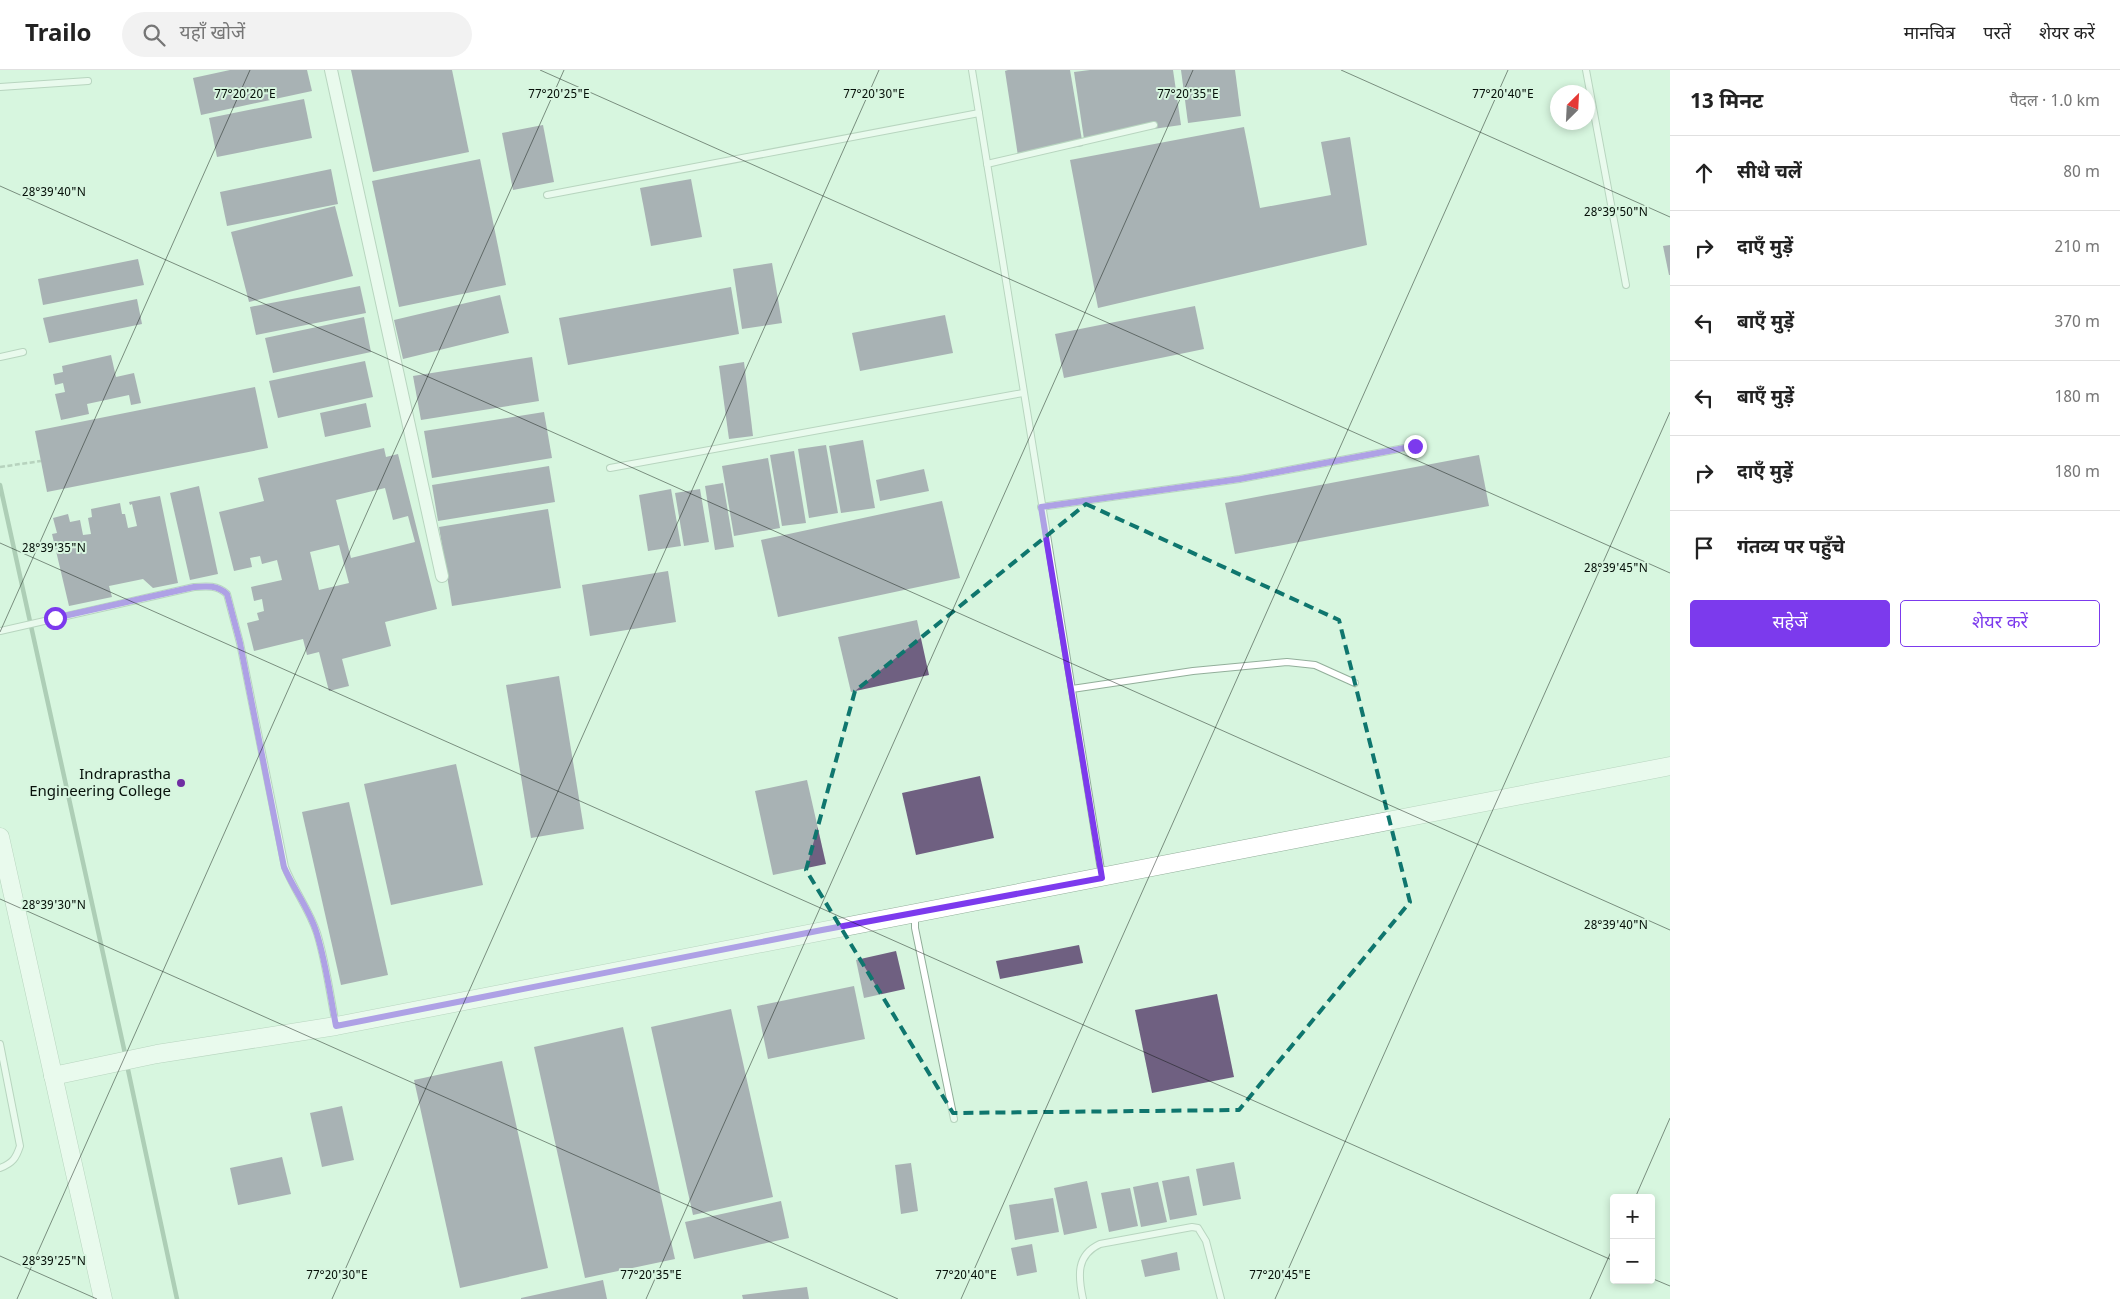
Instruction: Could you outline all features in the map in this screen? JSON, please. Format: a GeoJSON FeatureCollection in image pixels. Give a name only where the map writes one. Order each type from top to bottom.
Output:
{"type":"FeatureCollection","features":[{"type":"Feature","properties":{"kind":"street"},"geometry":{"type":"LineString","coordinates":[[331,70],[442,576]]}},
{"type":"Feature","properties":{"kind":"street"},"geometry":{"type":"LineString","coordinates":[[53,1076],[157,1054],[336,1026],[1670,766]]}},
{"type":"Feature","properties":{"kind":"street"},"geometry":{"type":"LineString","coordinates":[[0,837],[103,1299]]}},
{"type":"Feature","properties":{"kind":"lane"},"geometry":{"type":"LineString","coordinates":[[972,70],[1102,878]]}},
{"type":"Feature","properties":{"kind":"lane"},"geometry":{"type":"LineString","coordinates":[[1586,70],[1626,285]]}},
{"type":"Feature","properties":{"kind":"lane"},"geometry":{"type":"LineString","coordinates":[[0,87],[88,81]]}},
{"type":"Feature","properties":{"kind":"lane"},"geometry":{"type":"LineString","coordinates":[[547,195],[979,113]]}},
{"type":"Feature","properties":{"kind":"lane"},"geometry":{"type":"LineString","coordinates":[[987,164],[1154,125]]}},
{"type":"Feature","properties":{"kind":"lane"},"geometry":{"type":"LineString","coordinates":[[0,357],[23,352]]}},
{"type":"Feature","properties":{"kind":"lane"},"geometry":{"type":"LineString","coordinates":[[610,468],[1023,393]]}},
{"type":"Feature","properties":{"kind":"lane"},"geometry":{"type":"LineString","coordinates":[[1041,507],[1240,479],[1415,446]]}},
{"type":"Feature","properties":{"kind":"lane"},"geometry":{"type":"LineString","coordinates":[[0,630],[194,587],[211,586],[221,589],[227,594],[240,643],[284,867],[297,894],[307,908],[318,934],[336,1026]]}},
{"type":"Feature","properties":{"kind":"lane"},"geometry":{"type":"LineString","coordinates":[[1072,690],[1193,671],[1287,662],[1315,664],[1355,683]]}},
{"type":"Feature","properties":{"kind":"lane"},"geometry":{"type":"LineString","coordinates":[[915,913],[915,928],[954,1119]]}},
{"type":"Feature","properties":{"kind":"lane"},"geometry":{"type":"LineString","coordinates":[[0,1044],[20,1146],[17,1157],[9,1164],[0,1168]]}},
{"type":"Feature","properties":{"kind":"lane"},"geometry":{"type":"LineString","coordinates":[[1083,1299],[1079,1274],[1081,1262],[1092,1248],[1100,1244],[1192,1227],[1198,1228],[1206,1240],[1221,1299]]}},
{"type":"Feature","properties":{"kind":"path"},"geometry":{"type":"LineString","coordinates":[[0,467],[40,461]]}},
{"type":"Feature","properties":{"kind":"highlighted area"},"geometry":{"type":"Polygon","coordinates":[[[1086,504],[1339,620],[1410,902],[1239,1110],[953,1113],[806,870],[855,691],[1086,504]]]}},
{"type":"Feature","properties":{"kind":"building"},"geometry":{"type":"Polygon","coordinates":[[[230,70],[307,70],[312,91],[201,115],[193,78],[230,70]]]}},
{"type":"Feature","properties":{"kind":"building"},"geometry":{"type":"Polygon","coordinates":[[[351,70],[452,70],[469,152],[373,172],[351,70]]]}},
{"type":"Feature","properties":{"kind":"building"},"geometry":{"type":"Polygon","coordinates":[[[1070,70],[1083,146],[1018,156],[1005,71],[1070,70]]]}},
{"type":"Feature","properties":{"kind":"building"},"geometry":{"type":"Polygon","coordinates":[[[1090,70],[1173,70],[1181,125],[1084,139],[1074,72],[1090,70]]]}},
{"type":"Feature","properties":{"kind":"building"},"geometry":{"type":"Polygon","coordinates":[[[1181,70],[1235,70],[1241,116],[1188,123],[1181,70]]]}},
{"type":"Feature","properties":{"kind":"building"},"geometry":{"type":"Polygon","coordinates":[[[304,99],[312,138],[217,157],[209,118],[304,99]]]}},
{"type":"Feature","properties":{"kind":"building"},"geometry":{"type":"Polygon","coordinates":[[[543,125],[554,182],[513,190],[502,133],[543,125]]]}},
{"type":"Feature","properties":{"kind":"building"},"geometry":{"type":"Polygon","coordinates":[[[1244,127],[1260,208],[1331,195],[1321,142],[1350,137],[1367,245],[1098,308],[1070,160],[1244,127]]]}},
{"type":"Feature","properties":{"kind":"building"},"geometry":{"type":"Polygon","coordinates":[[[480,159],[506,285],[399,307],[372,181],[480,159]]]}},
{"type":"Feature","properties":{"kind":"building"},"geometry":{"type":"Polygon","coordinates":[[[331,169],[338,204],[227,226],[220,192],[331,169]]]}},
{"type":"Feature","properties":{"kind":"building"},"geometry":{"type":"Polygon","coordinates":[[[691,179],[702,237],[651,246],[640,188],[691,179]]]}},
{"type":"Feature","properties":{"kind":"building"},"geometry":{"type":"Polygon","coordinates":[[[335,206],[353,276],[249,302],[231,232],[335,206]]]}},
{"type":"Feature","properties":{"kind":"building"},"geometry":{"type":"Polygon","coordinates":[[[1670,245],[1670,275],[1669,275],[1663,246],[1670,245]]]}},
{"type":"Feature","properties":{"kind":"building"},"geometry":{"type":"Polygon","coordinates":[[[138,259],[144,285],[43,305],[38,279],[138,259]]]}},
{"type":"Feature","properties":{"kind":"building"},"geometry":{"type":"Polygon","coordinates":[[[772,263],[782,323],[742,329],[733,269],[772,263]]]}},
{"type":"Feature","properties":{"kind":"building"},"geometry":{"type":"Polygon","coordinates":[[[360,286],[366,313],[256,335],[250,307],[360,286]]]}},
{"type":"Feature","properties":{"kind":"building"},"geometry":{"type":"Polygon","coordinates":[[[731,287],[739,334],[568,365],[559,318],[731,287]]]}},
{"type":"Feature","properties":{"kind":"building"},"geometry":{"type":"Polygon","coordinates":[[[500,295],[509,333],[403,359],[394,320],[500,295]]]}},
{"type":"Feature","properties":{"kind":"building"},"geometry":{"type":"Polygon","coordinates":[[[137,299],[142,324],[49,343],[43,318],[137,299]]]}},
{"type":"Feature","properties":{"kind":"building"},"geometry":{"type":"Polygon","coordinates":[[[1195,306],[1204,349],[1064,378],[1055,334],[1195,306]]]}},
{"type":"Feature","properties":{"kind":"building"},"geometry":{"type":"Polygon","coordinates":[[[945,315],[953,353],[860,371],[852,333],[945,315]]]}},
{"type":"Feature","properties":{"kind":"building"},"geometry":{"type":"Polygon","coordinates":[[[364,317],[371,352],[273,373],[265,338],[364,317]]]}},
{"type":"Feature","properties":{"kind":"building"},"geometry":{"type":"Polygon","coordinates":[[[111,355],[116,377],[134,373],[141,403],[131,405],[129,395],[87,404],[89,414],[61,420],[55,394],[65,392],[63,383],[55,385],[53,374],[63,372],[62,366],[111,355]]]}},
{"type":"Feature","properties":{"kind":"building"},"geometry":{"type":"Polygon","coordinates":[[[532,357],[539,401],[421,420],[413,376],[532,357]]]}},
{"type":"Feature","properties":{"kind":"building"},"geometry":{"type":"Polygon","coordinates":[[[365,361],[373,397],[278,418],[269,381],[365,361]]]}},
{"type":"Feature","properties":{"kind":"building"},"geometry":{"type":"Polygon","coordinates":[[[744,362],[753,436],[729,439],[719,366],[744,362]]]}},
{"type":"Feature","properties":{"kind":"building"},"geometry":{"type":"Polygon","coordinates":[[[255,387],[268,448],[47,492],[35,431],[255,387]]]}},
{"type":"Feature","properties":{"kind":"building"},"geometry":{"type":"Polygon","coordinates":[[[366,403],[371,427],[325,437],[320,413],[366,403]]]}},
{"type":"Feature","properties":{"kind":"building"},"geometry":{"type":"Polygon","coordinates":[[[544,412],[552,458],[432,478],[424,431],[544,412]]]}},
{"type":"Feature","properties":{"kind":"building"},"geometry":{"type":"Polygon","coordinates":[[[863,440],[875,508],[841,513],[829,446],[863,440]]]}},
{"type":"Feature","properties":{"kind":"building"},"geometry":{"type":"Polygon","coordinates":[[[826,445],[838,513],[809,518],[798,449],[826,445]]]}},
{"type":"Feature","properties":{"kind":"building"},"geometry":{"type":"Polygon","coordinates":[[[384,448],[386,457],[398,454],[437,609],[385,622],[391,646],[342,659],[349,686],[329,691],[319,652],[307,655],[303,639],[254,651],[247,623],[259,620],[257,613],[264,611],[262,599],[254,601],[251,587],[282,580],[277,560],[262,564],[260,556],[250,558],[252,567],[234,571],[219,512],[264,501],[258,478],[384,448]],[[385,488],[336,500],[351,558],[415,542],[408,516],[393,520],[385,488]],[[339,545],[310,552],[319,590],[349,583],[339,545]]]}},
{"type":"Feature","properties":{"kind":"building"},"geometry":{"type":"Polygon","coordinates":[[[794,451],[806,523],[782,526],[770,455],[794,451]]]}},
{"type":"Feature","properties":{"kind":"building"},"geometry":{"type":"Polygon","coordinates":[[[1479,455],[1489,506],[1235,554],[1225,503],[1479,455]]]}},
{"type":"Feature","properties":{"kind":"building"},"geometry":{"type":"Polygon","coordinates":[[[768,458],[780,528],[734,536],[722,466],[768,458]]]}},
{"type":"Feature","properties":{"kind":"building"},"geometry":{"type":"Polygon","coordinates":[[[549,466],[555,502],[438,521],[432,485],[549,466]]]}},
{"type":"Feature","properties":{"kind":"building"},"geometry":{"type":"Polygon","coordinates":[[[924,469],[929,491],[880,501],[876,480],[924,469]]]}},
{"type":"Feature","properties":{"kind":"building"},"geometry":{"type":"Polygon","coordinates":[[[723,483],[734,547],[715,550],[705,486],[723,483]]]}},
{"type":"Feature","properties":{"kind":"building"},"geometry":{"type":"Polygon","coordinates":[[[199,486],[218,574],[190,580],[170,493],[199,486]]]}},
{"type":"Feature","properties":{"kind":"building"},"geometry":{"type":"Polygon","coordinates":[[[671,489],[681,546],[648,551],[639,495],[671,489]]]}},
{"type":"Feature","properties":{"kind":"building"},"geometry":{"type":"Polygon","coordinates":[[[700,489],[709,542],[684,546],[675,493],[700,489]]]}},
{"type":"Feature","properties":{"kind":"building"},"geometry":{"type":"Polygon","coordinates":[[[160,496],[178,583],[153,588],[143,579],[109,586],[112,597],[69,606],[52,534],[57,533],[53,518],[68,514],[70,522],[80,520],[83,535],[91,534],[88,518],[92,517],[91,509],[120,503],[128,528],[137,526],[132,504],[130,505],[129,502],[160,496]]]}},
{"type":"Feature","properties":{"kind":"building"},"geometry":{"type":"Polygon","coordinates":[[[942,501],[960,578],[778,617],[761,540],[942,501]]]}},
{"type":"Feature","properties":{"kind":"building"},"geometry":{"type":"Polygon","coordinates":[[[548,509],[561,588],[452,606],[439,527],[548,509]]]}},
{"type":"Feature","properties":{"kind":"building"},"geometry":{"type":"Polygon","coordinates":[[[668,571],[676,622],[590,636],[582,585],[668,571]]]}},
{"type":"Feature","properties":{"kind":"building"},"geometry":{"type":"Polygon","coordinates":[[[917,620],[929,675],[851,692],[838,637],[917,620]]]}},
{"type":"Feature","properties":{"kind":"building"},"geometry":{"type":"Polygon","coordinates":[[[559,676],[584,829],[531,838],[506,685],[559,676]]]}},
{"type":"Feature","properties":{"kind":"building"},"geometry":{"type":"Polygon","coordinates":[[[456,764],[483,885],[391,905],[364,784],[456,764]]]}},
{"type":"Feature","properties":{"kind":"building"},"geometry":{"type":"Polygon","coordinates":[[[980,776],[994,838],[916,855],[902,793],[980,776]]]}},
{"type":"Feature","properties":{"kind":"building"},"geometry":{"type":"Polygon","coordinates":[[[807,780],[826,864],[773,875],[755,791],[807,780]]]}},
{"type":"Feature","properties":{"kind":"building"},"geometry":{"type":"Polygon","coordinates":[[[349,802],[388,975],[341,985],[302,812],[349,802]]]}},
{"type":"Feature","properties":{"kind":"building"},"geometry":{"type":"Polygon","coordinates":[[[1079,945],[1083,963],[1000,979],[996,961],[1079,945]]]}},
{"type":"Feature","properties":{"kind":"building"},"geometry":{"type":"Polygon","coordinates":[[[896,951],[905,989],[864,998],[856,960],[896,951]]]}},
{"type":"Feature","properties":{"kind":"building"},"geometry":{"type":"Polygon","coordinates":[[[854,986],[865,1039],[768,1059],[757,1006],[854,986]]]}},
{"type":"Feature","properties":{"kind":"building"},"geometry":{"type":"Polygon","coordinates":[[[1217,994],[1234,1077],[1152,1093],[1135,1010],[1217,994]]]}},
{"type":"Feature","properties":{"kind":"building"},"geometry":{"type":"Polygon","coordinates":[[[731,1009],[773,1197],[693,1215],[651,1027],[731,1009]]]}},
{"type":"Feature","properties":{"kind":"building"},"geometry":{"type":"Polygon","coordinates":[[[623,1027],[675,1259],[585,1278],[534,1047],[623,1027]]]}},
{"type":"Feature","properties":{"kind":"building"},"geometry":{"type":"Polygon","coordinates":[[[502,1061],[548,1268],[460,1288],[414,1080],[502,1061]]]}},
{"type":"Feature","properties":{"kind":"building"},"geometry":{"type":"Polygon","coordinates":[[[342,1106],[354,1160],[322,1167],[310,1113],[342,1106]]]}},
{"type":"Feature","properties":{"kind":"building"},"geometry":{"type":"Polygon","coordinates":[[[282,1157],[291,1194],[238,1205],[230,1168],[282,1157]]]}},
{"type":"Feature","properties":{"kind":"building"},"geometry":{"type":"Polygon","coordinates":[[[1234,1162],[1241,1199],[1203,1206],[1196,1169],[1234,1162]]]}},
{"type":"Feature","properties":{"kind":"building"},"geometry":{"type":"Polygon","coordinates":[[[911,1163],[918,1211],[901,1214],[895,1165],[911,1163]]]}},
{"type":"Feature","properties":{"kind":"building"},"geometry":{"type":"Polygon","coordinates":[[[1189,1176],[1197,1215],[1170,1220],[1162,1181],[1189,1176]]]}},
{"type":"Feature","properties":{"kind":"building"},"geometry":{"type":"Polygon","coordinates":[[[1087,1181],[1097,1228],[1064,1235],[1054,1188],[1087,1181]]]}},
{"type":"Feature","properties":{"kind":"building"},"geometry":{"type":"Polygon","coordinates":[[[1158,1182],[1167,1222],[1141,1227],[1133,1187],[1158,1182]]]}},
{"type":"Feature","properties":{"kind":"building"},"geometry":{"type":"Polygon","coordinates":[[[1130,1188],[1138,1226],[1109,1232],[1101,1193],[1130,1188]]]}},
{"type":"Feature","properties":{"kind":"building"},"geometry":{"type":"Polygon","coordinates":[[[1053,1198],[1059,1232],[1015,1240],[1009,1205],[1053,1198]]]}},
{"type":"Feature","properties":{"kind":"building"},"geometry":{"type":"Polygon","coordinates":[[[781,1201],[789,1238],[694,1259],[685,1222],[781,1201]]]}},
{"type":"Feature","properties":{"kind":"building"},"geometry":{"type":"Polygon","coordinates":[[[1032,1244],[1037,1272],[1017,1276],[1011,1248],[1032,1244]]]}},
{"type":"Feature","properties":{"kind":"building"},"geometry":{"type":"Polygon","coordinates":[[[1177,1252],[1180,1270],[1145,1277],[1141,1260],[1177,1252]]]}},
{"type":"Feature","properties":{"kind":"building"},"geometry":{"type":"Polygon","coordinates":[[[603,1280],[607,1299],[521,1299],[521,1298],[603,1280]]]}},
{"type":"Feature","properties":{"kind":"building"},"geometry":{"type":"Polygon","coordinates":[[[807,1287],[809,1299],[743,1299],[742,1295],[807,1287]]]}},
{"type":"Feature","properties":{"kind":"waterway"},"geometry":{"type":"LineString","coordinates":[[0,485],[126,1058]]}},
{"type":"Feature","properties":{"kind":"waterway"},"geometry":{"type":"LineString","coordinates":[[127,1065],[177,1299]]}},
{"type":"Feature","properties":{"kind":"place","name":"Indraprastha Engineering College"},"geometry":{"type":"Point","coordinates":[181,783]}},
{"type":"Feature","properties":{"kind":"route"},"geometry":{"type":"LineString","coordinates":[[55,618],[194,587],[211,586],[221,589],[227,594],[240,643],[284,867],[297,894],[307,908],[318,934],[336,1026],[822,930],[1102,878],[1041,507],[1240,479],[1415,446]]}}]}
